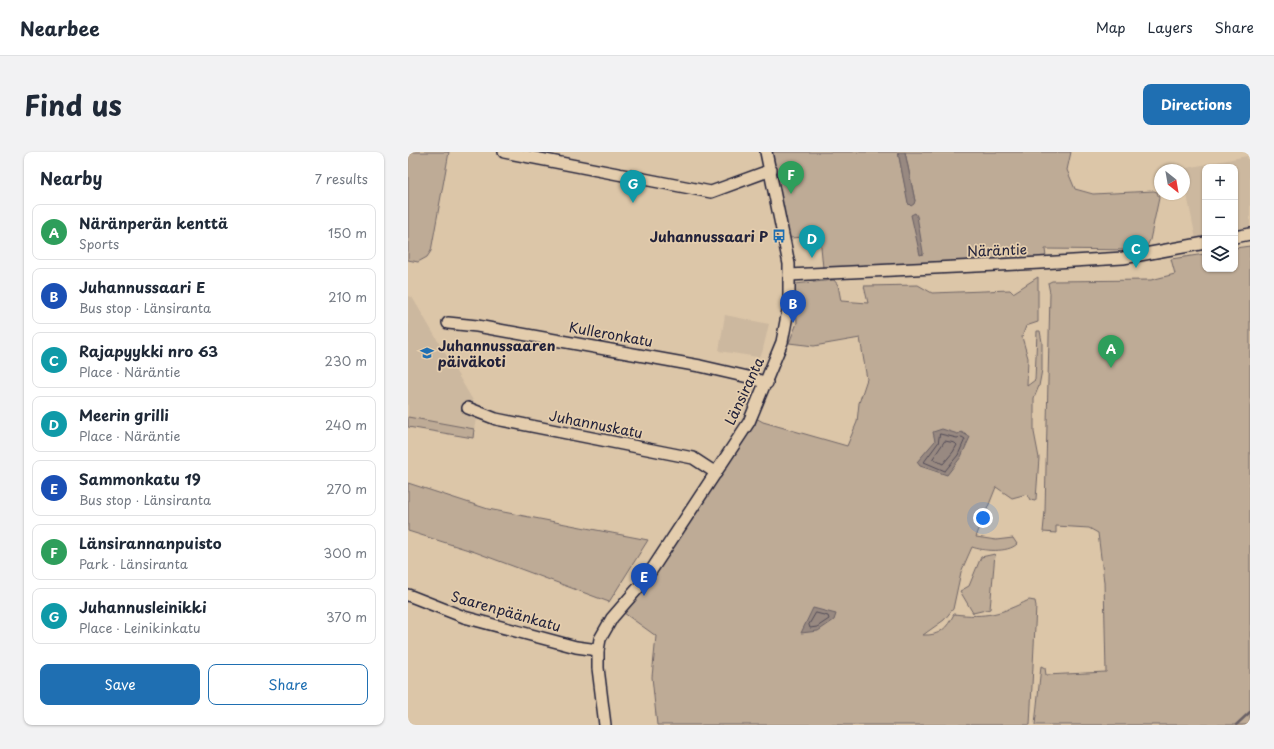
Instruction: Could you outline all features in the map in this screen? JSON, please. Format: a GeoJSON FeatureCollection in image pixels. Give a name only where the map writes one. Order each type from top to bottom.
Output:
{"type":"FeatureCollection","features":[{"type":"Feature","properties":{"kind":"street"},"geometry":{"type":"LineString","coordinates":[[504,152],[711,192],[771,170]]}},
{"type":"Feature","properties":{"kind":"street","name":"Länsiranta"},"geometry":{"type":"LineString","coordinates":[[598,650],[600,639],[612,618],[645,580],[749,422],[767,383],[782,342],[787,325],[790,275],[785,239],[766,152]]}},
{"type":"Feature","properties":{"kind":"street"},"geometry":{"type":"LineString","coordinates":[[1238,237],[1250,234]]}},
{"type":"Feature","properties":{"kind":"street","name":"Näräntie"},"geometry":{"type":"LineString","coordinates":[[790,275],[1115,258],[1202,244]]}},
{"type":"Feature","properties":{"kind":"street","name":"Kulleronkatu"},"geometry":{"type":"LineString","coordinates":[[448,323],[485,328],[700,366],[748,376],[767,383]]}},
{"type":"Feature","properties":{"kind":"street","name":"Juhannuskatu"},"geometry":{"type":"LineString","coordinates":[[468,408],[496,419],[693,458],[716,473]]}},
{"type":"Feature","properties":{"kind":"street","name":"Saarenpäänkatu"},"geometry":{"type":"LineString","coordinates":[[408,595],[464,617],[576,647],[598,650]]}},
{"type":"Feature","properties":{"kind":"street"},"geometry":{"type":"LineString","coordinates":[[598,650],[605,725]]}},
{"type":"Feature","properties":{"kind":"shaded area"},"geometry":{"type":"Polygon","coordinates":[[[408,152],[449,152],[431,251],[427,257],[418,262],[408,260],[408,152]]]}},
{"type":"Feature","properties":{"kind":"shaded area"},"geometry":{"type":"Polygon","coordinates":[[[770,152],[898,152],[909,205],[915,201],[905,152],[1071,152],[1067,170],[1075,189],[1093,194],[1154,191],[1154,200],[1159,200],[1150,240],[1147,246],[1139,250],[1045,249],[1047,265],[823,268],[820,236],[790,238],[770,152]]]}},
{"type":"Feature","properties":{"kind":"shaded area"},"geometry":{"type":"Polygon","coordinates":[[[1247,156],[1250,167],[1250,239],[1238,241],[1238,164],[1207,164],[1247,156]]]}},
{"type":"Feature","properties":{"kind":"shaded area"},"geometry":{"type":"Polygon","coordinates":[[[1202,165],[1202,248],[1198,249],[1188,200],[1190,200],[1190,167],[1202,165]]]}},
{"type":"Feature","properties":{"kind":"shaded area"},"geometry":{"type":"Polygon","coordinates":[[[1250,246],[1250,725],[1035,725],[1041,666],[1045,668],[1046,675],[1106,672],[1104,582],[1098,533],[1089,528],[1056,526],[1056,533],[1043,532],[1045,511],[1050,293],[1048,283],[1052,281],[1151,280],[1175,274],[1171,259],[1202,254],[1202,272],[1238,272],[1238,248],[1250,246]]]}},
{"type":"Feature","properties":{"kind":"shaded area"},"geometry":{"type":"Polygon","coordinates":[[[1038,277],[1038,322],[1026,326],[1022,337],[1028,358],[1027,386],[1035,380],[1037,331],[1040,331],[1042,342],[1042,370],[1039,386],[1034,398],[1034,432],[1039,458],[1036,499],[1035,501],[1030,500],[1027,494],[1012,498],[996,487],[976,537],[996,540],[1013,538],[1017,544],[1008,549],[1002,550],[989,550],[972,547],[961,572],[953,609],[944,620],[923,635],[934,634],[942,630],[949,623],[954,614],[993,614],[1010,609],[1029,600],[1035,601],[1036,606],[1030,725],[657,725],[652,677],[656,636],[624,613],[659,570],[756,418],[763,422],[847,446],[857,422],[859,403],[867,379],[860,338],[814,346],[789,343],[797,323],[795,284],[834,280],[838,285],[841,301],[868,303],[864,286],[918,285],[932,293],[1010,290],[1013,293],[1038,277]]]}},
{"type":"Feature","properties":{"kind":"shaded area","name":"Juhannussaaren päiväkoti"},"geometry":{"type":"Polygon","coordinates":[[[408,296],[412,297],[478,409],[474,429],[408,417],[408,296]]]}},
{"type":"Feature","properties":{"kind":"shaded area"},"geometry":{"type":"Polygon","coordinates":[[[725,315],[769,324],[762,353],[758,357],[719,351],[725,315]]]}},
{"type":"Feature","properties":{"kind":"shaded area"},"geometry":{"type":"Polygon","coordinates":[[[408,417],[474,429],[473,438],[408,427],[408,417]]]}},
{"type":"Feature","properties":{"kind":"shaded area"},"geometry":{"type":"Polygon","coordinates":[[[408,483],[488,509],[648,540],[609,602],[475,552],[408,531],[408,483]]]}},
{"type":"Feature","properties":{"kind":"shaded area"},"geometry":{"type":"Polygon","coordinates":[[[995,554],[990,609],[973,613],[960,591],[969,586],[981,557],[995,554]]]}},
{"type":"Feature","properties":{"kind":"water"},"geometry":{"type":"Polygon","coordinates":[[[898,152],[905,152],[915,201],[911,206],[908,203],[898,152]]]}},
{"type":"Feature","properties":{"kind":"water"},"geometry":{"type":"Polygon","coordinates":[[[915,213],[917,216],[923,252],[923,254],[920,255],[911,215],[915,213]]]}},
{"type":"Feature","properties":{"kind":"water"},"geometry":{"type":"Polygon","coordinates":[[[942,429],[958,434],[961,432],[970,437],[961,457],[947,475],[920,466],[917,462],[935,441],[933,432],[942,429]]]}},
{"type":"Feature","properties":{"kind":"water"},"geometry":{"type":"Polygon","coordinates":[[[813,608],[836,614],[834,620],[818,631],[801,633],[813,608]]]}},
{"type":"Feature","properties":{"kind":"waterway"},"geometry":{"type":"LineString","coordinates":[[1236,725],[1250,712]]}},
{"type":"Feature","properties":{"kind":"place","name":"Länsirannanpuisto"},"geometry":{"type":"Point","coordinates":[791,194]}},
{"type":"Feature","properties":{"kind":"place","name":"Juhannusleinikki"},"geometry":{"type":"Point","coordinates":[633,203]}},
{"type":"Feature","properties":{"kind":"place","name":"Juhannussaari P"},"geometry":{"type":"Point","coordinates":[779,236]}},
{"type":"Feature","properties":{"kind":"place","name":"Meerin grilli"},"geometry":{"type":"Point","coordinates":[812,258]}},
{"type":"Feature","properties":{"kind":"place","name":"Rajapyykki nro 63"},"geometry":{"type":"Point","coordinates":[1136,268]}},
{"type":"Feature","properties":{"kind":"place","name":"Juhannussaari E"},"geometry":{"type":"Point","coordinates":[793,323]}},
{"type":"Feature","properties":{"kind":"place","name":"Juhannussaaren päiväkoti"},"geometry":{"type":"Point","coordinates":[427,353]}},
{"type":"Feature","properties":{"kind":"place","name":"Näränperän kenttä"},"geometry":{"type":"Point","coordinates":[1111,368]}},
{"type":"Feature","properties":{"kind":"place","name":"Sammonkatu 19"},"geometry":{"type":"Point","coordinates":[644,596]}}]}
